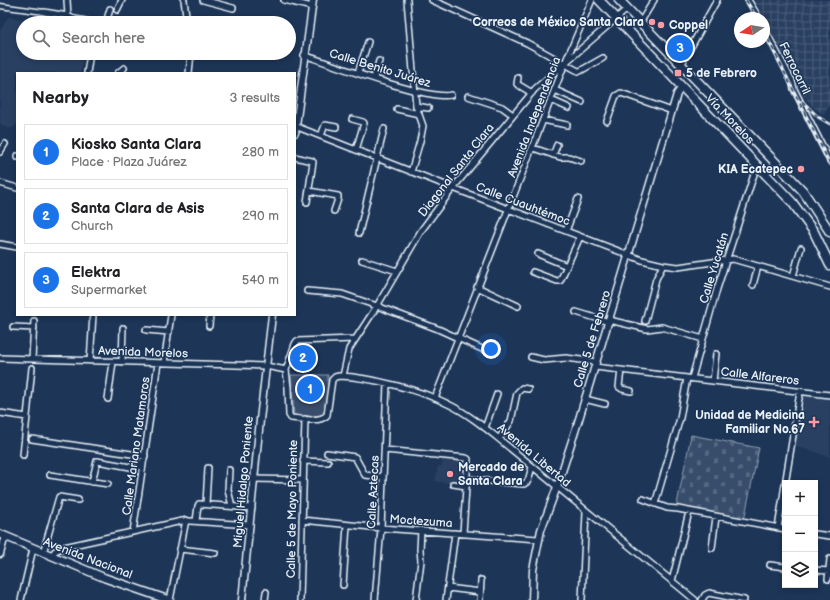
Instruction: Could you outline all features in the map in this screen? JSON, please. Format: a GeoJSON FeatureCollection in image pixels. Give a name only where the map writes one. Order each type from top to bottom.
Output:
{"type":"FeatureCollection","features":[{"type":"Feature","properties":{"kind":"main road","name":"Vía Morelos"},"geometry":{"type":"LineString","coordinates":[[599,0],[792,202],[804,216],[814,232],[830,265]]}},
{"type":"Feature","properties":{"kind":"main road","name":"Vía Morelos"},"geometry":{"type":"LineString","coordinates":[[618,0],[803,191],[830,232]]}},
{"type":"Feature","properties":{"kind":"main road","name":"Avenida Nacional"},"geometry":{"type":"LineString","coordinates":[[2,535],[105,578],[170,600]]}},
{"type":"Feature","properties":{"kind":"street"},"geometry":{"type":"LineString","coordinates":[[0,6],[68,16],[67,0]]}},
{"type":"Feature","properties":{"kind":"street"},"geometry":{"type":"LineString","coordinates":[[117,10],[122,0]]}},
{"type":"Feature","properties":{"kind":"street"},"geometry":{"type":"LineString","coordinates":[[184,0],[186,16]]}},
{"type":"Feature","properties":{"kind":"street"},"geometry":{"type":"LineString","coordinates":[[203,0],[233,8]]}},
{"type":"Feature","properties":{"kind":"street"},"geometry":{"type":"LineString","coordinates":[[284,0],[312,7]]}},
{"type":"Feature","properties":{"kind":"street"},"geometry":{"type":"LineString","coordinates":[[296,118],[313,0]]}},
{"type":"Feature","properties":{"kind":"street"},"geometry":{"type":"LineString","coordinates":[[407,0],[416,106],[422,124],[412,172]]}},
{"type":"Feature","properties":{"kind":"street"},"geometry":{"type":"LineString","coordinates":[[432,0],[527,43],[580,72],[603,58]]}},
{"type":"Feature","properties":{"kind":"street","name":"Avenida Independencia"},"geometry":{"type":"LineString","coordinates":[[435,398],[565,63],[592,0]]}},
{"type":"Feature","properties":{"kind":"street"},"geometry":{"type":"LineString","coordinates":[[640,23],[654,0]]}},
{"type":"Feature","properties":{"kind":"street"},"geometry":{"type":"LineString","coordinates":[[681,65],[718,0]]}},
{"type":"Feature","properties":{"kind":"street"},"geometry":{"type":"LineString","coordinates":[[748,0],[755,12]]}},
{"type":"Feature","properties":{"kind":"street"},"geometry":{"type":"LineString","coordinates":[[108,16],[110,9]]}},
{"type":"Feature","properties":{"kind":"street","name":"Diagonal Santa Clara"},"geometry":{"type":"LineString","coordinates":[[343,376],[349,349],[377,306],[421,231],[453,188],[532,93],[627,9]]}},
{"type":"Feature","properties":{"kind":"street","name":"Ferrocarril"},"geometry":{"type":"LineString","coordinates":[[770,39],[792,81],[830,161]]}},
{"type":"Feature","properties":{"kind":"street"},"geometry":{"type":"LineString","coordinates":[[358,73],[368,42]]}},
{"type":"Feature","properties":{"kind":"street","name":"Calle Benito Juárez"},"geometry":{"type":"LineString","coordinates":[[304,55],[415,91],[445,96],[451,95]]}},
{"type":"Feature","properties":{"kind":"street"},"geometry":{"type":"LineString","coordinates":[[87,72],[89,60]]}},
{"type":"Feature","properties":{"kind":"street"},"geometry":{"type":"LineString","coordinates":[[189,72],[190,60]]}},
{"type":"Feature","properties":{"kind":"street"},"geometry":{"type":"LineString","coordinates":[[374,78],[378,62]]}},
{"type":"Feature","properties":{"kind":"street"},"geometry":{"type":"LineString","coordinates":[[119,72],[124,68]]}},
{"type":"Feature","properties":{"kind":"street"},"geometry":{"type":"LineString","coordinates":[[518,78],[517,84],[532,93]]}},
{"type":"Feature","properties":{"kind":"street","name":"Calle 5 de Febrero"},"geometry":{"type":"LineString","coordinates":[[532,600],[533,570],[538,539],[544,518],[557,487],[596,364],[672,111],[679,90],[682,87]]}},
{"type":"Feature","properties":{"kind":"street"},"geometry":{"type":"LineString","coordinates":[[555,90],[582,102]]}},
{"type":"Feature","properties":{"kind":"street"},"geometry":{"type":"LineString","coordinates":[[607,122],[616,96],[619,93],[672,111]]}},
{"type":"Feature","properties":{"kind":"street"},"geometry":{"type":"LineString","coordinates":[[468,96],[502,107],[513,115]]}},
{"type":"Feature","properties":{"kind":"street"},"geometry":{"type":"LineString","coordinates":[[551,100],[569,108]]}},
{"type":"Feature","properties":{"kind":"street"},"geometry":{"type":"LineString","coordinates":[[416,106],[428,108]]}},
{"type":"Feature","properties":{"kind":"street"},"geometry":{"type":"LineString","coordinates":[[397,109],[419,114]]}},
{"type":"Feature","properties":{"kind":"street"},"geometry":{"type":"LineString","coordinates":[[352,119],[364,123],[356,150]]}},
{"type":"Feature","properties":{"kind":"street"},"geometry":{"type":"LineString","coordinates":[[543,120],[567,125]]}},
{"type":"Feature","properties":{"kind":"street"},"geometry":{"type":"LineString","coordinates":[[321,136],[325,125],[336,127]]}},
{"type":"Feature","properties":{"kind":"street","name":"Calle Cuauhtémoc"},"geometry":{"type":"LineString","coordinates":[[296,126],[629,256],[663,265],[685,266],[727,259]]}},
{"type":"Feature","properties":{"kind":"street"},"geometry":{"type":"LineString","coordinates":[[359,233],[384,129]]}},
{"type":"Feature","properties":{"kind":"street"},"geometry":{"type":"LineString","coordinates":[[0,152],[5,144]]}},
{"type":"Feature","properties":{"kind":"street"},"geometry":{"type":"LineString","coordinates":[[553,155],[557,144]]}},
{"type":"Feature","properties":{"kind":"street"},"geometry":{"type":"LineString","coordinates":[[533,148],[560,157],[569,157],[581,161]]}},
{"type":"Feature","properties":{"kind":"street"},"geometry":{"type":"LineString","coordinates":[[296,157],[313,161],[307,202]]}},
{"type":"Feature","properties":{"kind":"street","name":"Calle Yucatán"},"geometry":{"type":"LineString","coordinates":[[655,504],[690,378],[757,165]]}},
{"type":"Feature","properties":{"kind":"street"},"geometry":{"type":"LineString","coordinates":[[0,183],[16,188]]}},
{"type":"Feature","properties":{"kind":"street"},"geometry":{"type":"LineString","coordinates":[[309,191],[338,196],[334,211]]}},
{"type":"Feature","properties":{"kind":"street"},"geometry":{"type":"LineString","coordinates":[[566,231],[578,199]]}},
{"type":"Feature","properties":{"kind":"street"},"geometry":{"type":"LineString","coordinates":[[533,272],[558,282],[561,279],[580,237]]}},
{"type":"Feature","properties":{"kind":"street"},"geometry":{"type":"LineString","coordinates":[[0,244],[16,247]]}},
{"type":"Feature","properties":{"kind":"street"},"geometry":{"type":"LineString","coordinates":[[793,276],[801,248]]}},
{"type":"Feature","properties":{"kind":"street"},"geometry":{"type":"LineString","coordinates":[[538,254],[567,266]]}},
{"type":"Feature","properties":{"kind":"street"},"geometry":{"type":"LineString","coordinates":[[727,259],[733,259],[830,287]]}},
{"type":"Feature","properties":{"kind":"street"},"geometry":{"type":"LineString","coordinates":[[362,260],[397,271]]}},
{"type":"Feature","properties":{"kind":"street"},"geometry":{"type":"LineString","coordinates":[[645,320],[656,279],[663,265]]}},
{"type":"Feature","properties":{"kind":"street"},"geometry":{"type":"LineString","coordinates":[[753,285],[758,266]]}},
{"type":"Feature","properties":{"kind":"street"},"geometry":{"type":"LineString","coordinates":[[478,287],[518,306]]}},
{"type":"Feature","properties":{"kind":"street"},"geometry":{"type":"LineString","coordinates":[[307,290],[342,294],[377,306],[482,349]]}},
{"type":"Feature","properties":{"kind":"street"},"geometry":{"type":"LineString","coordinates":[[576,312],[647,329],[662,327],[703,339]]}},
{"type":"Feature","properties":{"kind":"street"},"geometry":{"type":"LineString","coordinates":[[90,360],[93,316]]}},
{"type":"Feature","properties":{"kind":"street","name":"Calle Mariano Matamoros"},"geometry":{"type":"LineString","coordinates":[[133,532],[161,363],[169,332],[171,316]]}},
{"type":"Feature","properties":{"kind":"street"},"geometry":{"type":"LineString","coordinates":[[209,326],[210,316]]}},
{"type":"Feature","properties":{"kind":"street","name":"Miguel Hidalgo Poniente"},"geometry":{"type":"LineString","coordinates":[[242,600],[272,316]]}},
{"type":"Feature","properties":{"kind":"street"},"geometry":{"type":"LineString","coordinates":[[32,359],[34,321]]}},
{"type":"Feature","properties":{"kind":"street"},"geometry":{"type":"LineString","coordinates":[[13,327],[34,328]]}},
{"type":"Feature","properties":{"kind":"street"},"geometry":{"type":"LineString","coordinates":[[122,362],[123,328]]}},
{"type":"Feature","properties":{"kind":"street"},"geometry":{"type":"LineString","coordinates":[[146,330],[169,332]]}},
{"type":"Feature","properties":{"kind":"street"},"geometry":{"type":"LineString","coordinates":[[305,419],[291,418],[290,416],[286,370],[295,344],[297,341],[355,339]]}},
{"type":"Feature","properties":{"kind":"street"},"geometry":{"type":"LineString","coordinates":[[713,381],[716,354]]}},
{"type":"Feature","properties":{"kind":"street","name":"Calle Alfareros"},"geometry":{"type":"LineString","coordinates":[[530,357],[544,360],[564,358],[621,370],[830,395]]}},
{"type":"Feature","properties":{"kind":"street","name":"Avenida Morelos"},"geometry":{"type":"LineString","coordinates":[[0,358],[266,366],[286,370]]}},
{"type":"Feature","properties":{"kind":"street"},"geometry":{"type":"LineString","coordinates":[[108,399],[113,362]]}},
{"type":"Feature","properties":{"kind":"street"},"geometry":{"type":"LineString","coordinates":[[23,455],[32,368]]}},
{"type":"Feature","properties":{"kind":"street"},"geometry":{"type":"LineString","coordinates":[[621,370],[619,387],[631,391]]}},
{"type":"Feature","properties":{"kind":"street","name":"Avenida Libertad"},"geometry":{"type":"LineString","coordinates":[[305,419],[319,420],[327,415],[332,380],[335,377],[343,376],[387,384],[435,398],[460,410],[485,428],[695,600]]}},
{"type":"Feature","properties":{"kind":"street","name":"Calle Aztecas"},"geometry":{"type":"LineString","coordinates":[[375,600],[381,528],[387,384]]}},
{"type":"Feature","properties":{"kind":"street"},"geometry":{"type":"LineString","coordinates":[[499,439],[510,421],[518,392],[522,388],[528,389]]}},
{"type":"Feature","properties":{"kind":"street"},"geometry":{"type":"LineString","coordinates":[[778,528],[800,392]]}},
{"type":"Feature","properties":{"kind":"street"},"geometry":{"type":"LineString","coordinates":[[485,428],[496,394]]}},
{"type":"Feature","properties":{"kind":"street"},"geometry":{"type":"LineString","coordinates":[[585,399],[605,404]]}},
{"type":"Feature","properties":{"kind":"street"},"geometry":{"type":"LineString","coordinates":[[0,413],[27,417]]}},
{"type":"Feature","properties":{"kind":"street","name":"Calle 5 de Mayo Poniente"},"geometry":{"type":"LineString","coordinates":[[300,600],[305,419]]}},
{"type":"Feature","properties":{"kind":"street"},"geometry":{"type":"LineString","coordinates":[[32,439],[145,457],[136,468],[96,461],[92,482]]}},
{"type":"Feature","properties":{"kind":"street"},"geometry":{"type":"LineString","coordinates":[[385,450],[468,459],[463,533]]}},
{"type":"Feature","properties":{"kind":"street"},"geometry":{"type":"LineString","coordinates":[[327,453],[355,457],[365,475],[383,477]]}},
{"type":"Feature","properties":{"kind":"street"},"geometry":{"type":"LineString","coordinates":[[303,461],[328,462]]}},
{"type":"Feature","properties":{"kind":"street"},"geometry":{"type":"LineString","coordinates":[[467,480],[524,484],[528,481],[532,467]]}},
{"type":"Feature","properties":{"kind":"street"},"geometry":{"type":"LineString","coordinates":[[206,504],[208,468]]}},
{"type":"Feature","properties":{"kind":"street"},"geometry":{"type":"LineString","coordinates":[[229,470],[228,490],[232,506]]}},
{"type":"Feature","properties":{"kind":"street"},"geometry":{"type":"LineString","coordinates":[[50,475],[108,484]]}},
{"type":"Feature","properties":{"kind":"street"},"geometry":{"type":"LineString","coordinates":[[254,479],[303,480]]}},
{"type":"Feature","properties":{"kind":"street"},"geometry":{"type":"LineString","coordinates":[[454,484],[466,486]]}},
{"type":"Feature","properties":{"kind":"street"},"geometry":{"type":"LineString","coordinates":[[43,553],[58,498],[60,496],[78,500]]}},
{"type":"Feature","properties":{"kind":"street"},"geometry":{"type":"LineString","coordinates":[[643,499],[667,508],[782,529]]}},
{"type":"Feature","properties":{"kind":"street"},"geometry":{"type":"LineString","coordinates":[[196,521],[198,505],[206,504],[252,508]]}},
{"type":"Feature","properties":{"kind":"street"},"geometry":{"type":"LineString","coordinates":[[582,600],[586,512]]}},
{"type":"Feature","properties":{"kind":"street"},"geometry":{"type":"LineString","coordinates":[[672,581],[689,512]]}},
{"type":"Feature","properties":{"kind":"street"},"geometry":{"type":"LineString","coordinates":[[712,548],[716,517]]}},
{"type":"Feature","properties":{"kind":"street"},"geometry":{"type":"LineString","coordinates":[[170,600],[186,520]]}},
{"type":"Feature","properties":{"kind":"street"},"geometry":{"type":"LineString","coordinates":[[51,556],[55,551],[64,547],[186,520],[250,525]]}},
{"type":"Feature","properties":{"kind":"street","name":"Moctezuma"},"geometry":{"type":"LineString","coordinates":[[302,520],[381,528],[538,539]]}},
{"type":"Feature","properties":{"kind":"street"},"geometry":{"type":"LineString","coordinates":[[343,585],[347,525]]}},
{"type":"Feature","properties":{"kind":"street"},"geometry":{"type":"LineString","coordinates":[[416,600],[421,561],[421,530]]}},
{"type":"Feature","properties":{"kind":"street"},"geometry":{"type":"LineString","coordinates":[[446,600],[455,533]]}},
{"type":"Feature","properties":{"kind":"street"},"geometry":{"type":"LineString","coordinates":[[818,534],[830,536]]}},
{"type":"Feature","properties":{"kind":"street"},"geometry":{"type":"LineString","coordinates":[[0,554],[2,535]]}},
{"type":"Feature","properties":{"kind":"street"},"geometry":{"type":"LineString","coordinates":[[21,600],[34,549]]}},
{"type":"Feature","properties":{"kind":"street"},"geometry":{"type":"LineString","coordinates":[[180,549],[215,553]]}},
{"type":"Feature","properties":{"kind":"street"},"geometry":{"type":"LineString","coordinates":[[828,579],[830,559]]}},
{"type":"Feature","properties":{"kind":"street"},"geometry":{"type":"LineString","coordinates":[[770,566],[782,567]]}},
{"type":"Feature","properties":{"kind":"street"},"geometry":{"type":"LineString","coordinates":[[818,570],[829,571]]}},
{"type":"Feature","properties":{"kind":"street"},"geometry":{"type":"LineString","coordinates":[[480,600],[481,580]]}},
{"type":"Feature","properties":{"kind":"street"},"geometry":{"type":"LineString","coordinates":[[448,588],[480,592]]}},
{"type":"Feature","properties":{"kind":"street"},"geometry":{"type":"LineString","coordinates":[[265,600],[266,592]]}},
{"type":"Feature","properties":{"kind":"street"},"geometry":{"type":"LineString","coordinates":[[702,600],[707,593],[744,600]]}},
{"type":"Feature","properties":{"kind":"shaded area"},"geometry":{"type":"Polygon","coordinates":[[[755,0],[830,0],[830,102],[824,115],[813,107],[803,95],[770,30],[770,12],[761,12],[755,0]]]}},
{"type":"Feature","properties":{"kind":"shaded area"},"geometry":{"type":"Polygon","coordinates":[[[8,17],[16,18],[16,60],[83,60],[80,72],[16,72],[16,126],[12,128],[7,128],[0,124],[0,31],[8,17]]]}},
{"type":"Feature","properties":{"kind":"shaded area","name":"Unidad de Medicina Familiar No.67"},"geometry":{"type":"Polygon","coordinates":[[[802,396],[830,399],[830,457],[794,445],[802,396]]]}},
{"type":"Feature","properties":{"kind":"shaded area","name":"Mercado de Santa Clara"},"geometry":{"type":"Polygon","coordinates":[[[442,459],[464,461],[462,485],[435,481],[438,466],[442,466],[442,459]]]}},
{"type":"Feature","properties":{"kind":"green space"},"geometry":{"type":"Polygon","coordinates":[[[291,375],[328,375],[327,404],[324,414],[321,417],[294,415],[291,375]]]}},
{"type":"Feature","properties":{"kind":"green space"},"geometry":{"type":"Polygon","coordinates":[[[691,435],[759,448],[744,520],[676,509],[691,435]]]}},
{"type":"Feature","properties":{"kind":"railway"},"geometry":{"type":"LineString","coordinates":[[746,0],[753,12]]}},
{"type":"Feature","properties":{"kind":"railway"},"geometry":{"type":"LineString","coordinates":[[770,43],[830,164]]}},
{"type":"Feature","properties":{"kind":"railway"},"geometry":{"type":"LineString","coordinates":[[802,101],[818,117],[830,124]]}},
{"type":"Feature","properties":{"kind":"place","name":"Correos de México Santa Clara"},"geometry":{"type":"Point","coordinates":[652,22]}},
{"type":"Feature","properties":{"kind":"place","name":"Coppel"},"geometry":{"type":"Point","coordinates":[661,25]}},
{"type":"Feature","properties":{"kind":"place","name":"Elektra"},"geometry":{"type":"Point","coordinates":[680,48]}},
{"type":"Feature","properties":{"kind":"place","name":"5 de Febrero"},"geometry":{"type":"Point","coordinates":[678,73]}},
{"type":"Feature","properties":{"kind":"place","name":"KIA Ecatepec"},"geometry":{"type":"Point","coordinates":[801,169]}},
{"type":"Feature","properties":{"kind":"place","name":"Santa Clara de Asis"},"geometry":{"type":"Point","coordinates":[303,358]}},
{"type":"Feature","properties":{"kind":"place","name":"Kiosko Santa Clara"},"geometry":{"type":"Point","coordinates":[310,389]}},
{"type":"Feature","properties":{"kind":"place","name":"Unidad de Medicina Familiar No.67"},"geometry":{"type":"Point","coordinates":[814,422]}},
{"type":"Feature","properties":{"kind":"place","name":"Mercado de Santa Clara"},"geometry":{"type":"Point","coordinates":[450,474]}}]}
